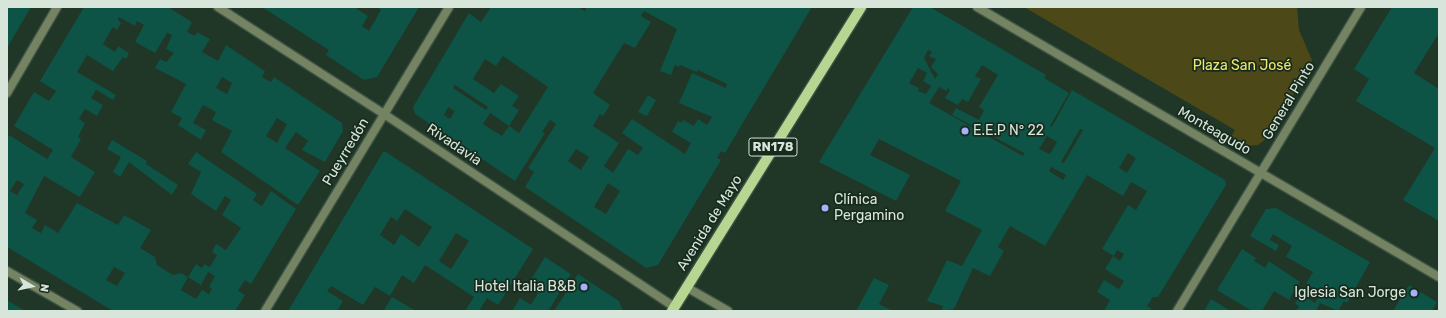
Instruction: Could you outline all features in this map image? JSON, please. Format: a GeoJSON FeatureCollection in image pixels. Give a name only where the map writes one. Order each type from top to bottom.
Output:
{"type":"FeatureCollection","features":[{"type":"Feature","properties":{"kind":"main road","name":"Avenida de Mayo"},"geometry":{"type":"LineString","coordinates":[[673,309],[861,7]]}},
{"type":"Feature","properties":{"kind":"street"},"geometry":{"type":"LineString","coordinates":[[7,93],[57,7]]}},
{"type":"Feature","properties":{"kind":"street","name":"Rivadavia"},"geometry":{"type":"LineString","coordinates":[[218,7],[384,114],[673,309]]}},
{"type":"Feature","properties":{"kind":"street","name":"Pueyrredón"},"geometry":{"type":"LineString","coordinates":[[265,311],[449,7]]}},
{"type":"Feature","properties":{"kind":"street","name":"Monteagudo"},"geometry":{"type":"LineString","coordinates":[[977,7],[1260,174],[1439,277]]}},
{"type":"Feature","properties":{"kind":"street","name":"General Pinto"},"geometry":{"type":"LineString","coordinates":[[1177,311],[1361,7]]}},
{"type":"Feature","properties":{"kind":"street"},"geometry":{"type":"LineString","coordinates":[[7,271],[77,311]]}},
{"type":"Feature","properties":{"kind":"street"},"geometry":{"type":"LineString","coordinates":[[686,287],[728,311]]}},
{"type":"Feature","properties":{"kind":"green space","name":"Plaza San José"},"geometry":{"type":"Polygon","coordinates":[[[1024,7],[1297,7],[1299,30],[1312,60],[1308,70],[1267,138],[1258,145],[1244,146],[1230,138],[1235,130],[1024,7]]]}},
{"type":"Feature","properties":{"kind":"building"},"geometry":{"type":"Polygon","coordinates":[[[7,7],[31,7],[7,48],[7,7]]]}},
{"type":"Feature","properties":{"kind":"building"},"geometry":{"type":"Polygon","coordinates":[[[84,7],[168,7],[192,22],[187,32],[195,36],[197,32],[210,39],[202,52],[218,61],[226,45],[265,71],[262,77],[271,82],[274,77],[342,123],[343,131],[325,162],[302,150],[308,141],[296,132],[285,148],[320,171],[298,205],[221,152],[232,131],[212,120],[216,112],[203,105],[193,123],[206,130],[201,140],[178,125],[182,118],[171,112],[186,84],[155,68],[160,59],[166,62],[174,53],[166,49],[172,35],[167,33],[155,53],[135,42],[144,25],[137,21],[135,26],[119,17],[118,20],[121,23],[117,30],[113,27],[103,44],[115,52],[118,46],[129,53],[126,59],[123,57],[113,71],[87,55],[77,72],[116,95],[113,100],[96,90],[91,98],[103,105],[97,116],[85,109],[79,119],[85,123],[78,137],[81,139],[71,157],[95,172],[80,197],[44,176],[25,213],[37,220],[32,228],[41,233],[45,225],[58,233],[77,203],[118,225],[124,215],[151,230],[140,248],[155,257],[157,265],[173,275],[181,273],[188,277],[196,264],[202,268],[204,264],[210,267],[217,255],[212,252],[216,244],[226,250],[241,228],[222,215],[231,200],[225,196],[216,211],[191,194],[201,172],[188,164],[196,152],[257,194],[253,200],[262,206],[271,191],[296,209],[251,284],[245,280],[238,291],[245,295],[235,311],[113,311],[7,247],[7,139],[9,135],[47,159],[53,150],[14,126],[34,92],[49,101],[56,91],[40,81],[84,7]],[[222,77],[216,88],[227,94],[232,83],[222,77]],[[277,118],[266,136],[277,143],[287,124],[277,118]],[[17,180],[10,191],[17,195],[24,184],[17,180]],[[114,267],[106,280],[117,286],[125,273],[114,267]],[[208,272],[201,285],[188,277],[181,290],[196,299],[202,290],[209,294],[212,289],[209,287],[215,276],[208,272]]]}},
{"type":"Feature","properties":{"kind":"building"},"geometry":{"type":"Polygon","coordinates":[[[262,7],[358,7],[357,9],[368,16],[362,26],[369,31],[381,10],[377,7],[419,7],[377,77],[364,80],[326,55],[329,50],[262,7]]]}},
{"type":"Feature","properties":{"kind":"building"},"geometry":{"type":"Polygon","coordinates":[[[491,7],[577,7],[585,11],[587,7],[812,7],[725,153],[721,151],[717,158],[721,160],[658,265],[646,268],[525,187],[534,172],[528,168],[556,124],[550,120],[542,132],[545,133],[515,181],[415,114],[413,107],[469,13],[481,22],[491,7]],[[644,11],[641,16],[651,22],[635,48],[624,43],[593,93],[610,105],[603,116],[600,114],[593,126],[619,143],[604,166],[613,173],[628,149],[638,155],[643,148],[622,133],[632,119],[685,154],[691,143],[672,132],[678,121],[681,123],[683,120],[694,126],[698,119],[707,125],[712,117],[679,103],[692,73],[726,88],[727,84],[698,70],[697,72],[680,65],[679,67],[675,65],[671,75],[660,71],[677,29],[644,11]],[[503,56],[496,66],[485,59],[473,79],[494,93],[501,84],[519,96],[512,106],[519,110],[509,126],[519,133],[548,87],[503,56]],[[455,85],[453,88],[486,110],[488,107],[455,85]],[[448,107],[444,115],[450,119],[455,111],[448,107]],[[490,113],[483,124],[502,136],[509,126],[490,113]],[[576,149],[568,161],[581,170],[589,157],[576,149]],[[608,183],[594,207],[606,214],[620,191],[608,183]]]}},
{"type":"Feature","properties":{"kind":"building"},"geometry":{"type":"Polygon","coordinates":[[[913,7],[930,7],[1046,75],[1044,78],[1069,93],[1050,126],[1052,127],[1072,90],[1225,180],[1226,185],[1158,297],[1153,297],[1147,306],[1151,308],[1150,311],[1104,311],[1110,300],[1097,292],[1104,280],[1119,289],[1124,281],[1105,269],[1113,256],[1120,261],[1124,254],[1117,250],[1114,256],[1102,249],[1128,205],[1136,210],[1147,191],[1131,182],[1123,196],[1087,175],[1045,246],[1010,226],[998,247],[1004,251],[990,276],[973,268],[954,309],[941,311],[943,306],[927,301],[947,260],[962,266],[982,230],[945,211],[961,181],[879,139],[870,155],[910,175],[896,201],[819,162],[913,7]],[[928,50],[924,58],[935,79],[938,74],[931,67],[936,59],[929,56],[932,52],[928,50]],[[982,65],[975,76],[981,79],[968,102],[962,99],[958,105],[945,98],[950,90],[948,88],[946,91],[939,87],[929,103],[1023,156],[1024,153],[952,115],[956,108],[979,120],[984,110],[979,107],[998,75],[982,65]],[[918,68],[909,83],[919,88],[916,96],[918,91],[926,94],[931,86],[923,81],[927,73],[918,68]],[[1080,129],[1061,162],[1064,163],[1083,130],[1080,129]],[[1047,136],[1039,149],[1050,154],[1057,142],[1047,136]],[[1128,153],[1119,168],[1127,173],[1136,158],[1128,153]],[[1051,167],[1049,171],[1063,180],[1066,175],[1051,167]]]}},
{"type":"Feature","properties":{"kind":"building"},"geometry":{"type":"Polygon","coordinates":[[[1392,7],[1439,7],[1439,33],[1414,73],[1439,89],[1439,221],[1403,200],[1435,148],[1356,101],[1369,79],[1354,69],[1392,7]]]}},
{"type":"Feature","properties":{"kind":"building"},"geometry":{"type":"Polygon","coordinates":[[[648,95],[656,100],[647,116],[638,112],[648,95]]]}},
{"type":"Feature","properties":{"kind":"building"},"geometry":{"type":"Polygon","coordinates":[[[112,140],[147,161],[146,164],[178,185],[172,195],[129,162],[120,177],[113,172],[121,157],[107,149],[112,140]]]}},
{"type":"Feature","properties":{"kind":"building"},"geometry":{"type":"Polygon","coordinates":[[[383,152],[386,152],[533,249],[498,305],[487,298],[479,311],[465,311],[474,297],[425,265],[414,283],[402,275],[390,296],[375,287],[363,305],[331,286],[327,291],[343,301],[337,311],[288,311],[383,152]],[[405,209],[397,221],[391,217],[380,235],[394,245],[401,234],[419,247],[432,227],[405,209]],[[456,233],[439,261],[451,269],[469,241],[456,233]]]}},
{"type":"Feature","properties":{"kind":"building"},"geometry":{"type":"Polygon","coordinates":[[[1276,208],[1370,262],[1347,303],[1344,301],[1338,311],[1320,303],[1316,311],[1296,311],[1299,306],[1295,304],[1301,294],[1315,303],[1321,293],[1306,284],[1313,272],[1286,257],[1292,246],[1273,234],[1270,240],[1279,245],[1276,251],[1250,236],[1266,209],[1276,208]]]}},
{"type":"Feature","properties":{"kind":"building"},"geometry":{"type":"Polygon","coordinates":[[[1242,249],[1256,258],[1254,261],[1265,268],[1269,261],[1300,282],[1289,300],[1274,291],[1262,311],[1252,311],[1217,290],[1242,249]]]}},
{"type":"Feature","properties":{"kind":"building"},"geometry":{"type":"Polygon","coordinates":[[[545,257],[571,274],[548,311],[512,311],[520,298],[531,305],[538,293],[527,286],[545,257]]]}},
{"type":"Feature","properties":{"kind":"building","name":"Hotel Italia B&B"},"geometry":{"type":"Polygon","coordinates":[[[578,274],[619,301],[623,311],[554,311],[578,274]]]}},
{"type":"Feature","properties":{"kind":"building"},"geometry":{"type":"Polygon","coordinates":[[[874,278],[889,285],[879,304],[893,311],[856,311],[874,278]]]}},
{"type":"Feature","properties":{"kind":"building","name":"Iglesia San Jorge"},"geometry":{"type":"Polygon","coordinates":[[[1409,285],[1437,302],[1432,311],[1393,311],[1409,285]]]}},
{"type":"Feature","properties":{"kind":"building"},"geometry":{"type":"Polygon","coordinates":[[[392,297],[416,311],[383,311],[392,297]]]}},
{"type":"Feature","properties":{"kind":"building"},"geometry":{"type":"Polygon","coordinates":[[[1211,299],[1231,311],[1204,311],[1211,299]]]}},
{"type":"Feature","properties":{"kind":"building"},"geometry":{"type":"Polygon","coordinates":[[[7,300],[22,309],[24,311],[7,311],[7,300]]]}},
{"type":"Feature","properties":{"kind":"place","name":"E.E.P N° 22"},"geometry":{"type":"Point","coordinates":[965,131]}},
{"type":"Feature","properties":{"kind":"place","name":"Clínica Pergamino"},"geometry":{"type":"Point","coordinates":[825,208]}},
{"type":"Feature","properties":{"kind":"place","name":"Hotel Italia B&B"},"geometry":{"type":"Point","coordinates":[584,287]}},
{"type":"Feature","properties":{"kind":"place","name":"Iglesia San Jorge"},"geometry":{"type":"Point","coordinates":[1414,293]}}]}
